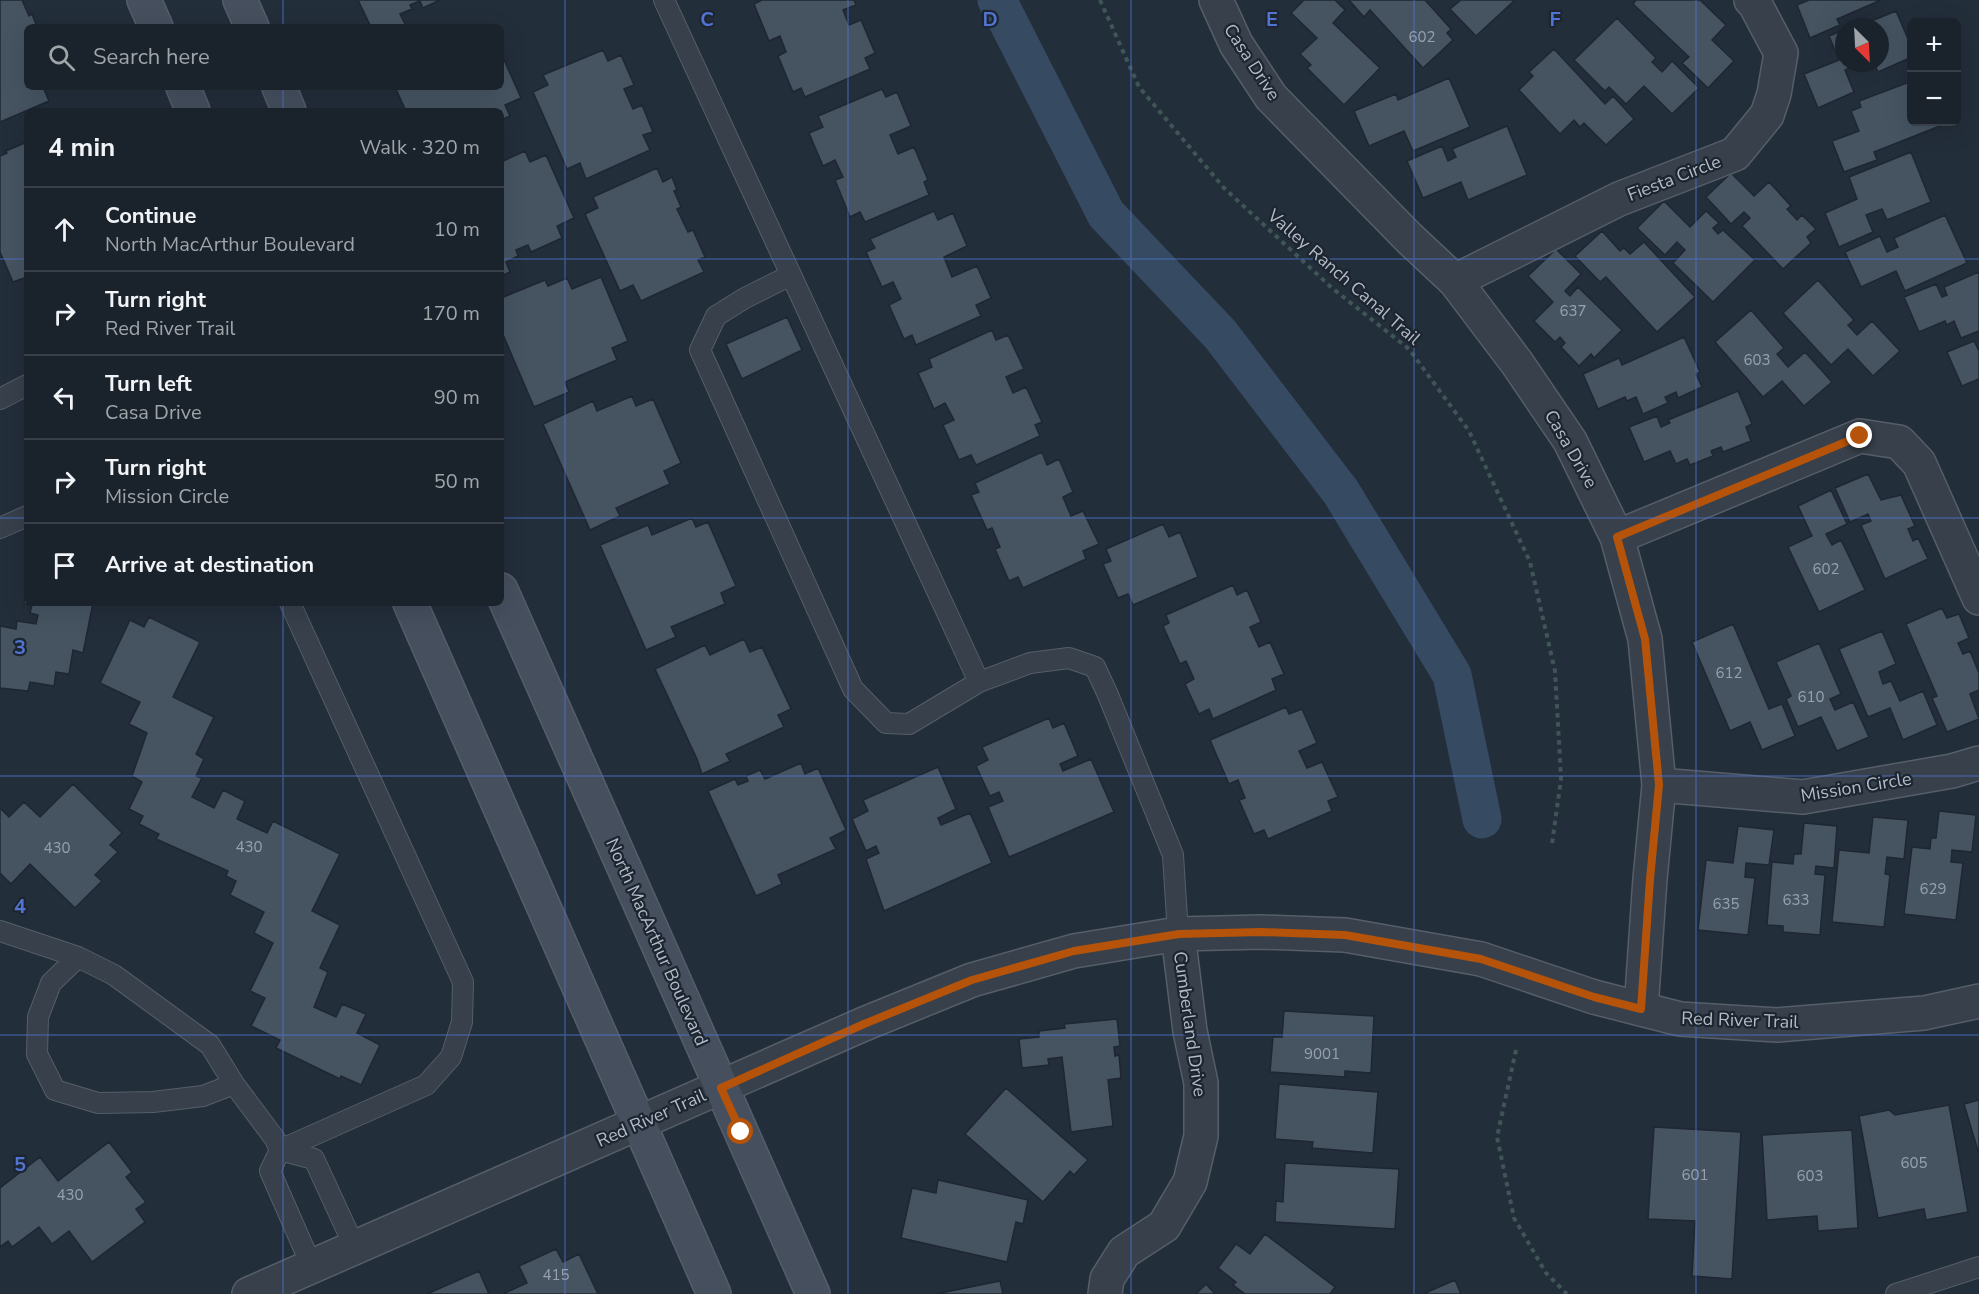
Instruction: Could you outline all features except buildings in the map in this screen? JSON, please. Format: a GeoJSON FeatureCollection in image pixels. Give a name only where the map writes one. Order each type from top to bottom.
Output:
{"type":"FeatureCollection","features":[{"type":"Feature","properties":{"kind":"main road"},"geometry":{"type":"LineString","coordinates":[[144,0],[155,24]]}},
{"type":"Feature","properties":{"kind":"main road"},"geometry":{"type":"LineString","coordinates":[[240,0],[251,24]]}},
{"type":"Feature","properties":{"kind":"main road"},"geometry":{"type":"LineString","coordinates":[[184,90],[192,108]]}},
{"type":"Feature","properties":{"kind":"main road"},"geometry":{"type":"LineString","coordinates":[[280,90],[288,108]]}},
{"type":"Feature","properties":{"kind":"main road","name":"North MacArthur Boulevard"},"geometry":{"type":"LineString","coordinates":[[504,597],[813,1294]]}},
{"type":"Feature","properties":{"kind":"main road"},"geometry":{"type":"LineString","coordinates":[[411,606],[714,1294]]}},
{"type":"Feature","properties":{"kind":"street","name":"Fiesta Circle"},"geometry":{"type":"LineString","coordinates":[[1455,281],[1619,199],[1735,154],[1767,115],[1774,94],[1781,53],[1751,0]]}},
{"type":"Feature","properties":{"kind":"street","name":"Casa Drive"},"geometry":{"type":"LineString","coordinates":[[1222,2],[1236,44],[1271,97],[1409,238],[1455,281],[1517,363],[1570,441],[1617,537],[1645,639],[1659,785],[1641,1009]]}},
{"type":"Feature","properties":{"kind":"street"},"geometry":{"type":"LineString","coordinates":[[1617,537],[1860,436],[1899,442],[1919,463],[1979,598]]}},
{"type":"Feature","properties":{"kind":"street","name":"Mission Circle"},"geometry":{"type":"LineString","coordinates":[[1659,785],[1803,797],[1952,771],[1979,763]]}},
{"type":"Feature","properties":{"kind":"street","name":"Red River Trail"},"geometry":{"type":"LineString","coordinates":[[249,1294],[864,1024],[972,980],[1074,951],[1179,934],[1261,932],[1345,935],[1481,959],[1594,997],[1680,1019],[1777,1025],[1924,1013],[1979,1001]]}},
{"type":"Feature","properties":{"kind":"street","name":"Cumberland Drive"},"geometry":{"type":"LineString","coordinates":[[1105,1294],[1107,1279],[1124,1252],[1164,1226],[1190,1182],[1201,1136],[1201,1083],[1190,1031],[1179,934]]}},
{"type":"Feature","properties":{"kind":"lane"},"geometry":{"type":"LineString","coordinates":[[664,0],[979,682]]}},
{"type":"Feature","properties":{"kind":"lane"},"geometry":{"type":"LineString","coordinates":[[791,275],[745,298],[716,316],[699,350],[854,689],[886,723],[909,724],[979,682],[1030,663],[1069,658],[1095,667],[1173,855],[1179,934]]}},
{"type":"Feature","properties":{"kind":"lane"},"geometry":{"type":"LineString","coordinates":[[0,399],[24,387]]}},
{"type":"Feature","properties":{"kind":"lane"},"geometry":{"type":"LineString","coordinates":[[0,528],[24,517]]}},
{"type":"Feature","properties":{"kind":"lane"},"geometry":{"type":"LineString","coordinates":[[291,606],[463,982],[462,1022],[451,1057],[426,1085],[280,1150],[270,1171],[312,1267]]}},
{"type":"Feature","properties":{"kind":"lane"},"geometry":{"type":"LineString","coordinates":[[0,931],[78,957],[114,975],[210,1045],[234,1084],[275,1139],[280,1150]]}},
{"type":"Feature","properties":{"kind":"lane"},"geometry":{"type":"LineString","coordinates":[[78,957],[51,983],[38,1017],[37,1054],[55,1090],[98,1103],[142,1102],[203,1096],[234,1084]]}},
{"type":"Feature","properties":{"kind":"lane"},"geometry":{"type":"LineString","coordinates":[[280,1150],[314,1159],[356,1248]]}},
{"type":"Feature","properties":{"kind":"lane"},"geometry":{"type":"LineString","coordinates":[[1896,1294],[1979,1267]]}},
{"type":"Feature","properties":{"kind":"path","name":"Valley Ranch Canal Trail"},"geometry":{"type":"LineString","coordinates":[[1100,0],[1139,87],[1224,188],[1332,288],[1409,349],[1469,431],[1530,562],[1556,671],[1561,779],[1552,844]]}},
{"type":"Feature","properties":{"kind":"path"},"geometry":{"type":"LineString","coordinates":[[1516,1050],[1497,1137],[1514,1218],[1546,1273],[1567,1294]]}},
{"type":"Feature","properties":{"kind":"waterway"},"geometry":{"type":"LineString","coordinates":[[997,0],[1106,214],[1220,334],[1341,492],[1452,675],[1482,819]]}},
{"type":"Feature","properties":{"kind":"route"},"geometry":{"type":"LineString","coordinates":[[741,1132],[721,1088],[864,1024],[972,980],[1074,951],[1179,934],[1261,932],[1345,935],[1481,959],[1594,997],[1641,1009],[1659,785],[1645,639],[1617,537],[1860,436]]}}]}
